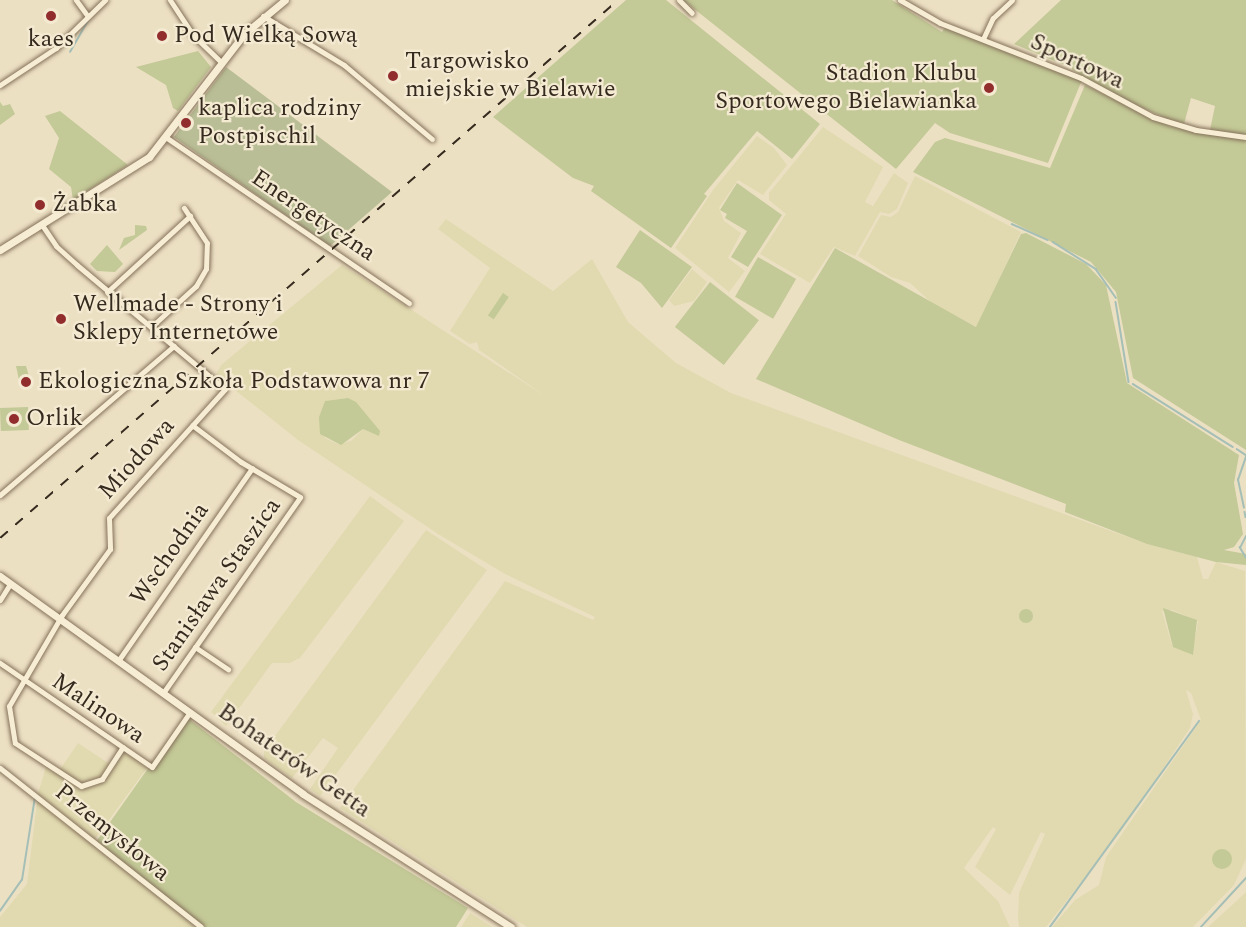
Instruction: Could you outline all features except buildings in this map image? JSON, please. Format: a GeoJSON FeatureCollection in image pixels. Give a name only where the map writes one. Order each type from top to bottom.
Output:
{"type":"FeatureCollection","features":[{"type":"Feature","properties":{"kind":"street"},"geometry":{"type":"LineString","coordinates":[[76,0],[87,15]]}},
{"type":"Feature","properties":{"kind":"street"},"geometry":{"type":"LineString","coordinates":[[0,85],[56,48],[87,15],[105,0]]}},
{"type":"Feature","properties":{"kind":"street"},"geometry":{"type":"LineString","coordinates":[[0,250],[138,166],[167,138],[222,63],[263,16],[285,0]]}},
{"type":"Feature","properties":{"kind":"street"},"geometry":{"type":"LineString","coordinates":[[679,0],[692,13]]}},
{"type":"Feature","properties":{"kind":"street","name":"Sportowa"},"geometry":{"type":"LineString","coordinates":[[900,0],[983,39],[1079,77],[1153,117],[1196,130],[1246,137]]}},
{"type":"Feature","properties":{"kind":"street"},"geometry":{"type":"LineString","coordinates":[[911,6],[915,0]]}},
{"type":"Feature","properties":{"kind":"street"},"geometry":{"type":"LineString","coordinates":[[983,39],[994,17],[1012,0]]}},
{"type":"Feature","properties":{"kind":"street"},"geometry":{"type":"LineString","coordinates":[[169,1],[195,37],[222,63]]}},
{"type":"Feature","properties":{"kind":"street"},"geometry":{"type":"LineString","coordinates":[[263,16],[344,65],[432,139]]}},
{"type":"Feature","properties":{"kind":"street","name":"Energetyczna"},"geometry":{"type":"LineString","coordinates":[[167,138],[409,303]]}},
{"type":"Feature","properties":{"kind":"street"},"geometry":{"type":"LineString","coordinates":[[151,327],[195,286],[206,269],[207,243],[184,208]]}},
{"type":"Feature","properties":{"kind":"street"},"geometry":{"type":"LineString","coordinates":[[107,292],[190,216]]}},
{"type":"Feature","properties":{"kind":"street"},"geometry":{"type":"LineString","coordinates":[[0,495],[174,346],[107,292],[56,246],[42,225]]}},
{"type":"Feature","properties":{"kind":"street","name":"Miodowa"},"geometry":{"type":"LineString","coordinates":[[60,619],[110,549],[108,518],[225,389],[174,346]]}},
{"type":"Feature","properties":{"kind":"street"},"geometry":{"type":"LineString","coordinates":[[192,425],[252,468]]}},
{"type":"Feature","properties":{"kind":"street","name":"Stanisława Staszica"},"geometry":{"type":"LineString","coordinates":[[164,693],[300,497],[252,468]]}},
{"type":"Feature","properties":{"kind":"street","name":"Wschodnia"},"geometry":{"type":"LineString","coordinates":[[118,661],[252,468]]}},
{"type":"Feature","properties":{"kind":"street","name":"Bohaterów Getta"},"geometry":{"type":"LineString","coordinates":[[0,576],[303,794],[511,927]]}},
{"type":"Feature","properties":{"kind":"street"},"geometry":{"type":"LineString","coordinates":[[0,600],[10,584]]}},
{"type":"Feature","properties":{"kind":"street"},"geometry":{"type":"LineString","coordinates":[[60,619],[9,705],[13,739],[18,746],[81,786],[102,779],[123,747]]}},
{"type":"Feature","properties":{"kind":"street"},"geometry":{"type":"LineString","coordinates":[[195,648],[228,669]]}},
{"type":"Feature","properties":{"kind":"street","name":"Malinowa"},"geometry":{"type":"LineString","coordinates":[[0,663],[152,767],[190,712]]}},
{"type":"Feature","properties":{"kind":"street","name":"Przemysłowa"},"geometry":{"type":"LineString","coordinates":[[0,768],[201,927]]}},
{"type":"Feature","properties":{"kind":"shaded area"},"geometry":{"type":"Polygon","coordinates":[[[823,127],[883,167],[865,202],[873,206],[894,173],[908,183],[897,209],[889,214],[880,212],[855,256],[834,247],[810,283],[760,254],[786,214],[769,200],[769,193],[823,127]]]}},
{"type":"Feature","properties":{"kind":"shaded area"},"geometry":{"type":"Polygon","coordinates":[[[757,136],[774,148],[787,165],[763,195],[738,180],[719,208],[724,221],[741,233],[728,258],[745,271],[729,292],[675,248],[713,190],[757,136]]]}},
{"type":"Feature","properties":{"kind":"shaded area"},"geometry":{"type":"Polygon","coordinates":[[[915,176],[1021,232],[977,327],[933,304],[910,283],[891,277],[858,256],[881,215],[891,217],[898,212],[915,176]]]}},
{"type":"Feature","properties":{"kind":"shaded area"},"geometry":{"type":"Polygon","coordinates":[[[446,219],[553,291],[592,259],[628,322],[676,363],[731,393],[1147,544],[1197,557],[1203,579],[1208,579],[1216,562],[1245,571],[1246,859],[1234,885],[1193,927],[1052,927],[1075,900],[1099,885],[1106,857],[1201,720],[1191,693],[1186,690],[1193,714],[1190,728],[1122,830],[1046,927],[1019,927],[1018,919],[1019,893],[1045,834],[1041,832],[1010,895],[975,867],[996,829],[993,827],[964,868],[998,901],[1010,927],[527,927],[340,808],[505,581],[593,620],[595,617],[505,574],[438,534],[298,440],[216,375],[221,365],[342,265],[545,396],[479,350],[477,342],[470,344],[450,331],[490,268],[438,229],[446,219]],[[348,398],[325,401],[319,417],[325,438],[338,444],[351,441],[363,429],[369,432],[370,420],[348,398]],[[1172,610],[1162,611],[1172,645],[1192,655],[1198,621],[1172,610]]]}},
{"type":"Feature","properties":{"kind":"shaded area"},"geometry":{"type":"Polygon","coordinates":[[[692,269],[707,282],[694,301],[674,306],[669,300],[692,269]]]}},
{"type":"Feature","properties":{"kind":"shaded area"},"geometry":{"type":"Polygon","coordinates":[[[370,496],[404,521],[300,658],[290,663],[272,663],[226,726],[211,712],[370,496]]]}},
{"type":"Feature","properties":{"kind":"shaded area"},"geometry":{"type":"Polygon","coordinates":[[[426,530],[487,570],[320,796],[310,789],[338,748],[323,738],[292,778],[264,758],[264,751],[426,530]]]}},
{"type":"Feature","properties":{"kind":"shaded area"},"geometry":{"type":"Polygon","coordinates":[[[78,743],[111,765],[122,749],[147,768],[92,843],[196,927],[0,927],[0,917],[27,884],[38,794],[46,767],[57,774],[78,743]]]}},
{"type":"Feature","properties":{"kind":"shaded area"},"geometry":{"type":"Polygon","coordinates":[[[1245,893],[1246,927],[1208,927],[1245,893]]]}},
{"type":"Feature","properties":{"kind":"shaded area"},"geometry":{"type":"Polygon","coordinates":[[[470,913],[489,925],[492,927],[461,927],[470,913]]]}},
{"type":"Feature","properties":{"kind":"green space"},"geometry":{"type":"Polygon","coordinates":[[[626,0],[666,0],[820,124],[792,159],[757,131],[704,194],[707,196],[671,248],[591,191],[594,186],[573,178],[493,117],[626,0]]]}},
{"type":"Feature","properties":{"kind":"green space"},"geometry":{"type":"Polygon","coordinates":[[[683,0],[892,0],[942,32],[945,27],[1082,80],[1048,163],[950,133],[935,123],[896,169],[683,0]]]}},
{"type":"Feature","properties":{"kind":"green space"},"geometry":{"type":"Polygon","coordinates":[[[1061,0],[1246,0],[1246,135],[1210,130],[1215,106],[1191,98],[1184,124],[1170,120],[1104,91],[1069,67],[1014,44],[1061,0]]]}},
{"type":"Feature","properties":{"kind":"green space"},"geometry":{"type":"Polygon","coordinates":[[[198,51],[211,67],[178,111],[173,108],[166,85],[136,67],[198,51]]]}},
{"type":"Feature","properties":{"kind":"green space"},"geometry":{"type":"Polygon","coordinates":[[[226,67],[392,192],[330,246],[174,137],[226,67]]]}},
{"type":"Feature","properties":{"kind":"green space"},"geometry":{"type":"Polygon","coordinates":[[[1085,85],[1169,126],[1246,140],[1246,450],[1133,378],[1116,292],[1091,262],[913,172],[935,142],[945,138],[1050,168],[1085,85]]]}},
{"type":"Feature","properties":{"kind":"green space"},"geometry":{"type":"Polygon","coordinates":[[[0,102],[3,106],[10,104],[15,114],[0,125],[0,102]]]}},
{"type":"Feature","properties":{"kind":"green space"},"geometry":{"type":"Polygon","coordinates":[[[60,111],[128,165],[73,200],[71,187],[49,169],[59,138],[45,116],[60,111]]]}},
{"type":"Feature","properties":{"kind":"green space"},"geometry":{"type":"Polygon","coordinates":[[[737,183],[782,215],[748,267],[731,257],[747,231],[725,218],[727,214],[720,210],[737,183]]]}},
{"type":"Feature","properties":{"kind":"green space"},"geometry":{"type":"Polygon","coordinates":[[[135,225],[146,226],[147,230],[119,250],[124,238],[135,235],[135,225]]]}},
{"type":"Feature","properties":{"kind":"green space"},"geometry":{"type":"Polygon","coordinates":[[[640,230],[692,267],[662,308],[641,283],[616,267],[640,230]]]}},
{"type":"Feature","properties":{"kind":"green space"},"geometry":{"type":"Polygon","coordinates":[[[1026,233],[1086,264],[1106,285],[1127,383],[1239,455],[1234,483],[1243,534],[1234,547],[1224,550],[1246,554],[1246,565],[1216,562],[1147,544],[1065,512],[1066,504],[899,440],[756,379],[835,248],[976,327],[1021,234],[1026,233]]]}},
{"type":"Feature","properties":{"kind":"green space"},"geometry":{"type":"Polygon","coordinates":[[[107,245],[123,264],[115,272],[97,271],[90,264],[107,245]]]}},
{"type":"Feature","properties":{"kind":"green space"},"geometry":{"type":"Polygon","coordinates":[[[758,257],[796,279],[773,319],[735,297],[758,257]]]}},
{"type":"Feature","properties":{"kind":"green space"},"geometry":{"type":"Polygon","coordinates":[[[710,282],[759,320],[724,365],[675,327],[710,282]]]}},
{"type":"Feature","properties":{"kind":"green space"},"geometry":{"type":"Polygon","coordinates":[[[503,293],[509,297],[494,319],[488,315],[503,293]]]}},
{"type":"Feature","properties":{"kind":"green space"},"geometry":{"type":"Polygon","coordinates":[[[16,366],[26,366],[32,386],[19,380],[16,366]]]}},
{"type":"Feature","properties":{"kind":"green space"},"geometry":{"type":"Polygon","coordinates":[[[348,398],[356,402],[380,431],[379,436],[363,429],[341,445],[320,434],[319,417],[325,401],[348,398]]]}},
{"type":"Feature","properties":{"kind":"green space","name":"Orlik"},"geometry":{"type":"Polygon","coordinates":[[[28,407],[29,430],[1,431],[0,408],[28,407]]]}},
{"type":"Feature","properties":{"kind":"green space"},"geometry":{"type":"Polygon","coordinates":[[[1163,608],[1197,620],[1193,655],[1173,647],[1163,608]]]}},
{"type":"Feature","properties":{"kind":"green space"},"geometry":{"type":"Polygon","coordinates":[[[1026,609],[1031,611],[1033,616],[1031,621],[1026,623],[1021,621],[1019,616],[1021,611],[1026,609]]]}},
{"type":"Feature","properties":{"kind":"green space"},"geometry":{"type":"Polygon","coordinates":[[[185,716],[296,802],[468,908],[456,927],[205,927],[96,842],[185,716]]]}},
{"type":"Feature","properties":{"kind":"green space"},"geometry":{"type":"Polygon","coordinates":[[[1222,849],[1229,852],[1232,859],[1229,866],[1222,869],[1215,866],[1212,859],[1215,852],[1222,849]]]}},
{"type":"Feature","properties":{"kind":"waterway"},"geometry":{"type":"LineString","coordinates":[[70,52],[88,21]]}},
{"type":"Feature","properties":{"kind":"waterway"},"geometry":{"type":"LineString","coordinates":[[1012,224],[1048,240]]}},
{"type":"Feature","properties":{"kind":"waterway"},"geometry":{"type":"LineString","coordinates":[[1053,242],[1096,269],[1116,298]]}},
{"type":"Feature","properties":{"kind":"waterway"},"geometry":{"type":"LineString","coordinates":[[1116,302],[1129,382]]}},
{"type":"Feature","properties":{"kind":"waterway"},"geometry":{"type":"LineString","coordinates":[[1133,384],[1233,447]]}},
{"type":"Feature","properties":{"kind":"waterway"},"geometry":{"type":"LineString","coordinates":[[1237,449],[1246,455]]}},
{"type":"Feature","properties":{"kind":"waterway"},"geometry":{"type":"LineString","coordinates":[[1244,508],[1238,480],[1246,457]]}},
{"type":"Feature","properties":{"kind":"waterway"},"geometry":{"type":"LineString","coordinates":[[1245,512],[1246,517]]}},
{"type":"Feature","properties":{"kind":"waterway"},"geometry":{"type":"LineString","coordinates":[[1246,536],[1240,548],[1246,558]]}},
{"type":"Feature","properties":{"kind":"waterway"},"geometry":{"type":"LineString","coordinates":[[1050,927],[1199,721]]}},
{"type":"Feature","properties":{"kind":"waterway"},"geometry":{"type":"LineString","coordinates":[[0,911],[22,880],[35,797]]}},
{"type":"Feature","properties":{"kind":"waterway"},"geometry":{"type":"LineString","coordinates":[[1201,927],[1246,878]]}},
{"type":"Feature","properties":{"kind":"railway"},"geometry":{"type":"LineString","coordinates":[[0,538],[618,0]]}},
{"type":"Feature","properties":{"kind":"place","name":"kaes"},"geometry":{"type":"Point","coordinates":[51,16]}},
{"type":"Feature","properties":{"kind":"place","name":"Pod Wielką Sową"},"geometry":{"type":"Point","coordinates":[162,36]}},
{"type":"Feature","properties":{"kind":"place","name":"Targowisko miejskie w Bielawie"},"geometry":{"type":"Point","coordinates":[393,76]}},
{"type":"Feature","properties":{"kind":"place","name":"Stadion Klubu Sportowego Bielawianka"},"geometry":{"type":"Point","coordinates":[989,88]}},
{"type":"Feature","properties":{"kind":"place","name":"kaplica rodziny Postpischil"},"geometry":{"type":"Point","coordinates":[186,123]}},
{"type":"Feature","properties":{"kind":"place","name":"Żabka"},"geometry":{"type":"Point","coordinates":[40,205]}},
{"type":"Feature","properties":{"kind":"place","name":"Wellmade - Strony i Sklepy Internetowe"},"geometry":{"type":"Point","coordinates":[61,319]}},
{"type":"Feature","properties":{"kind":"place","name":"Ekologiczna Szkoła Podstawowa nr 7"},"geometry":{"type":"Point","coordinates":[26,382]}},
{"type":"Feature","properties":{"kind":"place","name":"Orlik"},"geometry":{"type":"Point","coordinates":[14,419]}}]}
